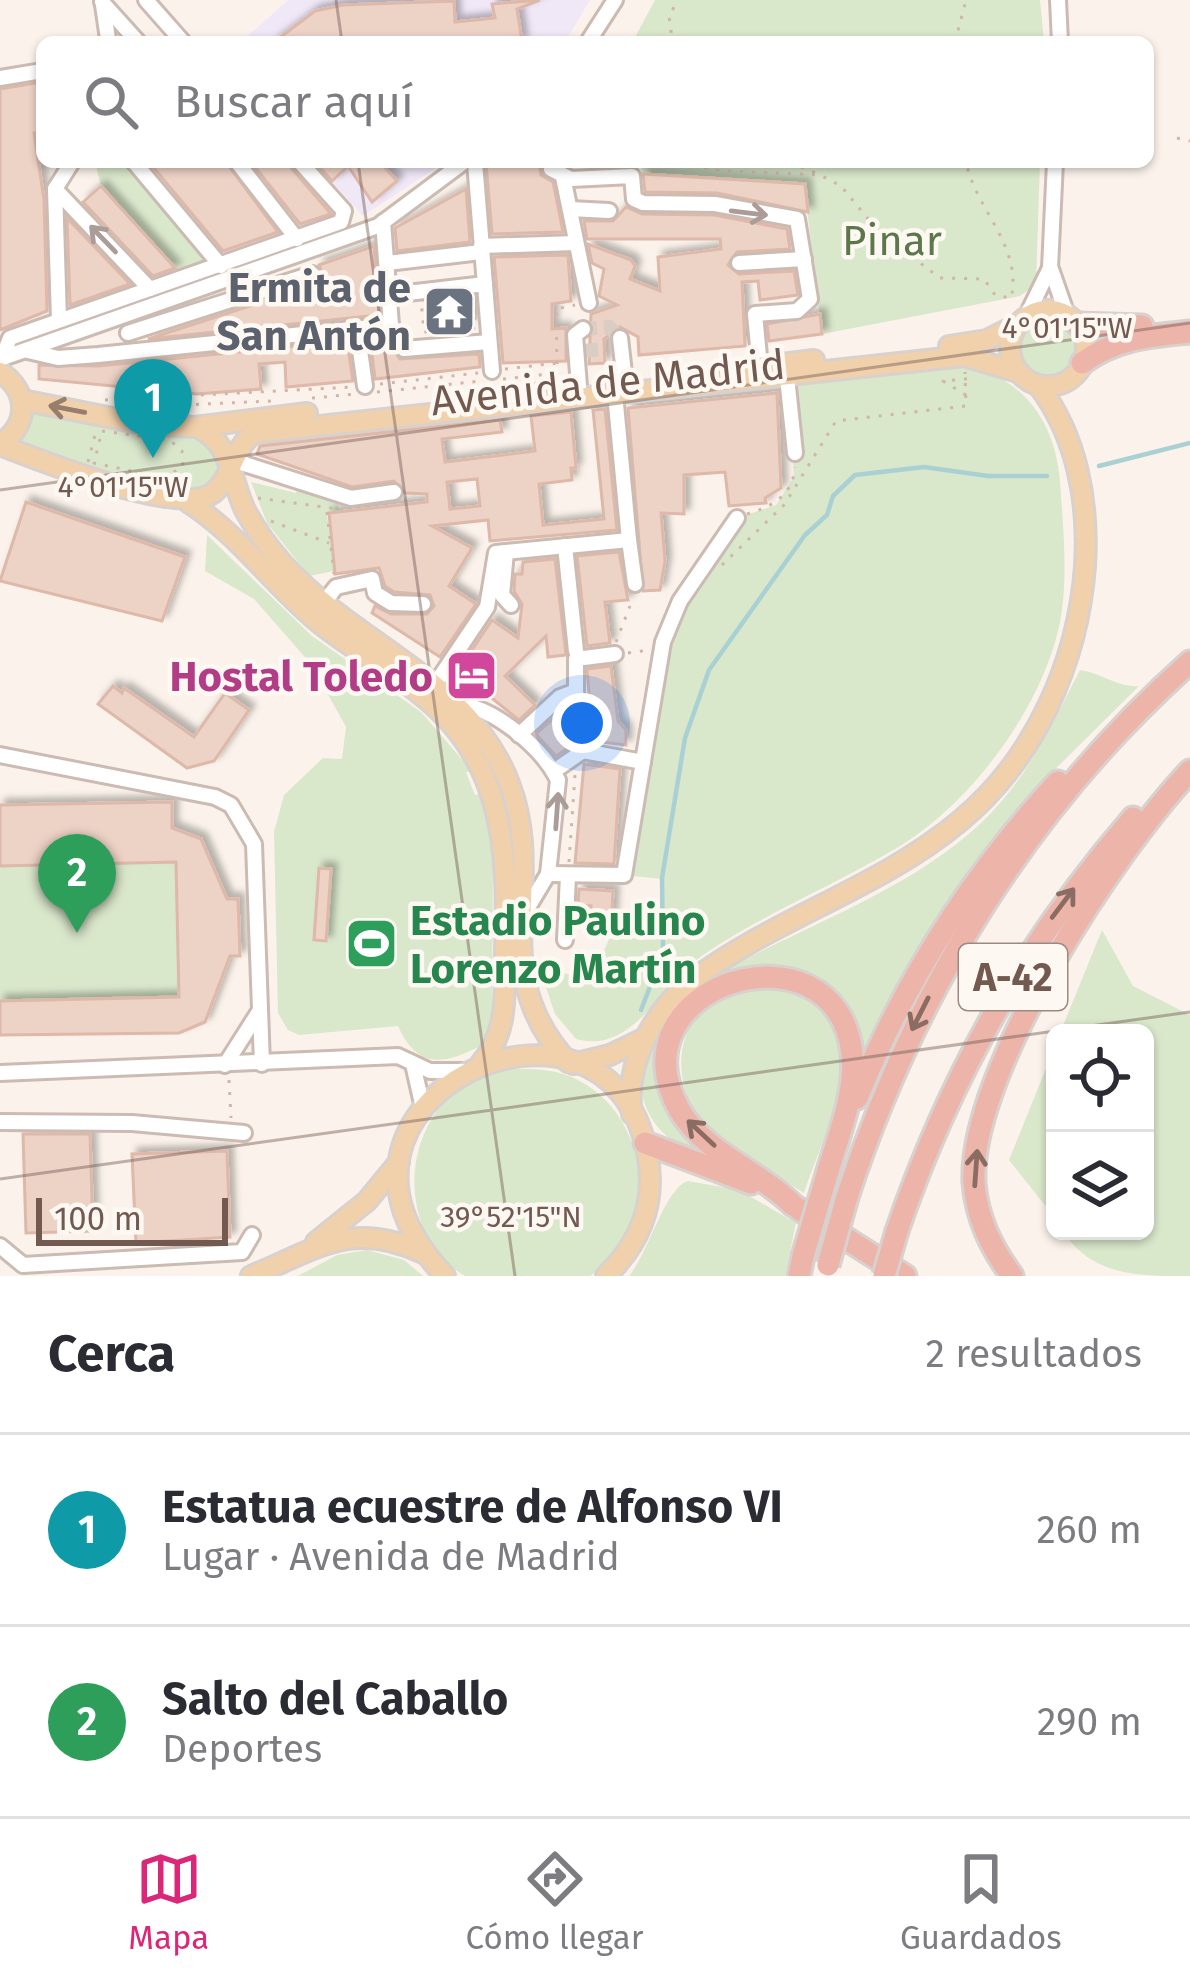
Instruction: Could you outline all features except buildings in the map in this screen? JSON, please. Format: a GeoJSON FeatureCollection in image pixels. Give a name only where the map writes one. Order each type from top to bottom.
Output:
{"type":"FeatureCollection","features":[{"type":"Feature","properties":{"kind":"highway"},"geometry":{"type":"LineString","coordinates":[[1072,319],[1128,328],[1190,321]]}},
{"type":"Feature","properties":{"kind":"highway"},"geometry":{"type":"LineString","coordinates":[[1076,371],[1109,345],[1190,332]]}},
{"type":"Feature","properties":{"kind":"highway","name":"A-42"},"geometry":{"type":"LineString","coordinates":[[827,1271],[847,1196],[890,1074],[940,974],[1015,857],[1104,745],[1190,662]]}},
{"type":"Feature","properties":{"kind":"highway"},"geometry":{"type":"LineString","coordinates":[[828,1171],[882,1036],[964,896],[1033,810],[1086,753],[1104,745]]}},
{"type":"Feature","properties":{"kind":"highway","name":"A-42"},"geometry":{"type":"LineString","coordinates":[[884,1276],[896,1231],[950,1094],[1017,970],[1091,866],[1190,761]]}},
{"type":"Feature","properties":{"kind":"highway"},"geometry":{"type":"LineString","coordinates":[[1012,1276],[992,1247],[974,1178],[978,1142],[1008,1056],[1078,919],[1123,853],[1190,771]]}},
{"type":"Feature","properties":{"kind":"highway"},"geometry":{"type":"LineString","coordinates":[[801,1266],[828,1171],[852,1087],[844,1025],[829,1002],[780,977],[752,976],[710,989],[674,1031],[668,1065],[676,1103],[701,1136],[793,1205],[904,1276]]}},
{"type":"Feature","properties":{"kind":"highway"},"geometry":{"type":"LineString","coordinates":[[645,1143],[741,1178],[793,1205]]}},
{"type":"Feature","properties":{"kind":"main road","name":"Avenida de Madrid"},"geometry":{"type":"LineString","coordinates":[[188,502],[215,491],[254,433],[977,343],[1042,310],[1072,319]]}},
{"type":"Feature","properties":{"kind":"main road"},"geometry":{"type":"LineString","coordinates":[[632,1114],[632,1063],[694,980],[924,848],[962,819],[1016,760],[1057,687],[1081,603],[1084,523],[1065,413],[1085,343],[1072,319]]}},
{"type":"Feature","properties":{"kind":"main road"},"geometry":{"type":"LineString","coordinates":[[1018,372],[1010,348],[1022,321]]}},
{"type":"Feature","properties":{"kind":"main road","name":"Avenida de Madrid"},"geometry":{"type":"LineString","coordinates":[[22,400],[142,424],[195,427],[579,386],[787,376],[964,356],[1018,372],[1038,385]]}},
{"type":"Feature","properties":{"kind":"main road"},"geometry":{"type":"LineString","coordinates":[[0,444],[19,427],[22,400],[3,367]]}},
{"type":"Feature","properties":{"kind":"main road"},"geometry":{"type":"LineString","coordinates":[[1071,445],[1038,385],[1076,371]]}},
{"type":"Feature","properties":{"kind":"main road"},"geometry":{"type":"LineString","coordinates":[[195,427],[218,440],[259,533],[323,604],[436,683],[487,740],[514,796],[523,978],[532,1017],[571,1063],[612,1090],[632,1114],[645,1143],[650,1168],[645,1217],[636,1240],[607,1276]]}},
{"type":"Feature","properties":{"kind":"main road"},"geometry":{"type":"LineString","coordinates":[[0,444],[188,502],[221,526],[323,626],[443,713],[478,758],[499,809],[506,890],[502,1024],[496,1046],[481,1063]]}},
{"type":"Feature","properties":{"kind":"main road"},"geometry":{"type":"LineString","coordinates":[[251,1276],[309,1248],[367,1201],[402,1158],[423,1108],[462,1071],[525,1054],[571,1063],[625,1049],[653,1032]]}},
{"type":"Feature","properties":{"kind":"main road"},"geometry":{"type":"LineString","coordinates":[[402,1158],[400,1191],[408,1224],[423,1253],[445,1276]]}},
{"type":"Feature","properties":{"kind":"main road"},"geometry":{"type":"LineString","coordinates":[[309,1248],[364,1236],[423,1253]]}},
{"type":"Feature","properties":{"kind":"street"},"geometry":{"type":"LineString","coordinates":[[146,0],[175,36]]}},
{"type":"Feature","properties":{"kind":"street"},"geometry":{"type":"LineString","coordinates":[[592,36],[615,0]]}},
{"type":"Feature","properties":{"kind":"street"},"geometry":{"type":"LineString","coordinates":[[1058,0],[1060,36]]}},
{"type":"Feature","properties":{"kind":"street"},"geometry":{"type":"LineString","coordinates":[[103,1],[133,36]]}},
{"type":"Feature","properties":{"kind":"street"},"geometry":{"type":"LineString","coordinates":[[103,1],[106,36]]}},
{"type":"Feature","properties":{"kind":"street"},"geometry":{"type":"LineString","coordinates":[[0,77],[36,71]]}},
{"type":"Feature","properties":{"kind":"street"},"geometry":{"type":"LineString","coordinates":[[59,320],[55,189],[68,168]]}},
{"type":"Feature","properties":{"kind":"street"},"geometry":{"type":"LineString","coordinates":[[139,168],[221,266]]}},
{"type":"Feature","properties":{"kind":"street"},"geometry":{"type":"LineString","coordinates":[[242,168],[297,239]]}},
{"type":"Feature","properties":{"kind":"street"},"geometry":{"type":"LineString","coordinates":[[3,367],[10,338],[341,222],[344,211],[305,168]]}},
{"type":"Feature","properties":{"kind":"street"},"geometry":{"type":"LineString","coordinates":[[3,367],[28,351],[383,222],[456,168]]}},
{"type":"Feature","properties":{"kind":"street"},"geometry":{"type":"LineString","coordinates":[[475,168],[492,371]]}},
{"type":"Feature","properties":{"kind":"street"},"geometry":{"type":"LineString","coordinates":[[551,168],[563,177],[632,176],[634,199],[715,204],[797,219],[808,305],[754,314],[760,367]]}},
{"type":"Feature","properties":{"kind":"street"},"geometry":{"type":"LineString","coordinates":[[1022,321],[1050,268],[1055,168]]}},
{"type":"Feature","properties":{"kind":"street"},"geometry":{"type":"LineString","coordinates":[[563,177],[589,303]]}},
{"type":"Feature","properties":{"kind":"street"},"geometry":{"type":"LineString","coordinates":[[55,189],[151,289]]}},
{"type":"Feature","properties":{"kind":"street"},"geometry":{"type":"LineString","coordinates":[[570,209],[609,211]]}},
{"type":"Feature","properties":{"kind":"street"},"geometry":{"type":"LineString","coordinates":[[383,222],[391,325],[404,350],[489,342]]}},
{"type":"Feature","properties":{"kind":"street"},"geometry":{"type":"LineString","coordinates":[[387,263],[481,249],[576,243]]}},
{"type":"Feature","properties":{"kind":"street"},"geometry":{"type":"LineString","coordinates":[[739,263],[804,259]]}},
{"type":"Feature","properties":{"kind":"street"},"geometry":{"type":"LineString","coordinates":[[1050,268],[1072,319]]}},
{"type":"Feature","properties":{"kind":"street"},"geometry":{"type":"LineString","coordinates":[[128,333],[311,274]]}},
{"type":"Feature","properties":{"kind":"street"},"geometry":{"type":"LineString","coordinates":[[390,295],[485,284]]}},
{"type":"Feature","properties":{"kind":"street"},"geometry":{"type":"LineString","coordinates":[[122,317],[132,351]]}},
{"type":"Feature","properties":{"kind":"street"},"geometry":{"type":"LineString","coordinates":[[28,351],[58,358],[391,325]]}},
{"type":"Feature","properties":{"kind":"street"},"geometry":{"type":"LineString","coordinates":[[357,329],[365,386]]}},
{"type":"Feature","properties":{"kind":"street"},"geometry":{"type":"LineString","coordinates":[[579,386],[575,335],[583,329]]}},
{"type":"Feature","properties":{"kind":"street"},"geometry":{"type":"LineString","coordinates":[[620,338],[635,584]]}},
{"type":"Feature","properties":{"kind":"street"},"geometry":{"type":"LineString","coordinates":[[604,350],[622,357]]}},
{"type":"Feature","properties":{"kind":"street"},"geometry":{"type":"LineString","coordinates":[[787,376],[795,453]]}},
{"type":"Feature","properties":{"kind":"street"},"geometry":{"type":"LineString","coordinates":[[231,463],[341,495],[394,492]]}},
{"type":"Feature","properties":{"kind":"street"},"geometry":{"type":"LineString","coordinates":[[548,874],[624,875],[662,649],[680,601],[737,518]]}},
{"type":"Feature","properties":{"kind":"street"},"geometry":{"type":"LineString","coordinates":[[436,683],[487,607],[496,553],[629,540]]}},
{"type":"Feature","properties":{"kind":"street"},"geometry":{"type":"LineString","coordinates":[[565,546],[576,651]]}},
{"type":"Feature","properties":{"kind":"street"},"geometry":{"type":"LineString","coordinates":[[506,552],[502,595],[511,605]]}},
{"type":"Feature","properties":{"kind":"street"},"geometry":{"type":"LineString","coordinates":[[323,604],[336,587],[372,579],[374,593],[391,603],[423,604]]}},
{"type":"Feature","properties":{"kind":"street"},"geometry":{"type":"LineString","coordinates":[[580,753],[576,659],[613,652]]}},
{"type":"Feature","properties":{"kind":"street"},"geometry":{"type":"LineString","coordinates":[[519,734],[560,697],[576,691]]}},
{"type":"Feature","properties":{"kind":"street"},"geometry":{"type":"LineString","coordinates":[[459,704],[476,706],[519,734],[554,771],[559,793],[548,874],[521,919]]}},
{"type":"Feature","properties":{"kind":"street"},"geometry":{"type":"LineString","coordinates":[[554,771],[580,753],[644,762]]}},
{"type":"Feature","properties":{"kind":"street"},"geometry":{"type":"LineString","coordinates":[[0,755],[215,796],[231,805],[254,844],[262,1064]]}},
{"type":"Feature","properties":{"kind":"street"},"geometry":{"type":"LineString","coordinates":[[565,940],[568,876]]}},
{"type":"Feature","properties":{"kind":"street"},"geometry":{"type":"LineString","coordinates":[[227,1072],[260,1010]]}},
{"type":"Feature","properties":{"kind":"street"},"geometry":{"type":"LineString","coordinates":[[0,1072],[227,1072],[262,1064],[398,1056],[413,1064],[462,1071]]}},
{"type":"Feature","properties":{"kind":"street"},"geometry":{"type":"LineString","coordinates":[[413,1064],[423,1108]]}},
{"type":"Feature","properties":{"kind":"street"},"geometry":{"type":"LineString","coordinates":[[0,1122],[132,1123],[238,1132]]}},
{"type":"Feature","properties":{"kind":"street"},"geometry":{"type":"LineString","coordinates":[[0,1246],[23,1265],[242,1252],[252,1235]]}},
{"type":"Feature","properties":{"kind":"path"},"geometry":{"type":"LineString","coordinates":[[670,36],[669,16],[678,0]]}},
{"type":"Feature","properties":{"kind":"path"},"geometry":{"type":"LineString","coordinates":[[957,36],[966,0]]}},
{"type":"Feature","properties":{"kind":"path"},"geometry":{"type":"LineString","coordinates":[[1178,138],[1190,141]]}},
{"type":"Feature","properties":{"kind":"path"},"geometry":{"type":"LineString","coordinates":[[707,168],[820,175]]}},
{"type":"Feature","properties":{"kind":"path"},"geometry":{"type":"LineString","coordinates":[[804,168],[841,186],[878,231],[940,278],[984,279],[995,295],[1011,298],[1016,278],[1009,250],[969,168]]}},
{"type":"Feature","properties":{"kind":"path"},"geometry":{"type":"LineString","coordinates":[[413,303],[421,300],[472,293],[478,326],[429,333],[419,321],[421,300]]}},
{"type":"Feature","properties":{"kind":"path"},"geometry":{"type":"LineString","coordinates":[[534,384],[553,378],[556,309],[589,303]]}},
{"type":"Feature","properties":{"kind":"path"},"geometry":{"type":"LineString","coordinates":[[411,321],[419,321]]}},
{"type":"Feature","properties":{"kind":"path"},"geometry":{"type":"LineString","coordinates":[[102,404],[106,399],[365,386],[557,363]]}},
{"type":"Feature","properties":{"kind":"path"},"geometry":{"type":"LineString","coordinates":[[711,576],[784,505],[836,421],[966,406],[966,395],[965,381],[943,382],[966,395]]}},
{"type":"Feature","properties":{"kind":"path"},"geometry":{"type":"LineString","coordinates":[[146,410],[159,411],[162,399]]}},
{"type":"Feature","properties":{"kind":"path"},"geometry":{"type":"LineString","coordinates":[[87,466],[95,446],[102,431],[170,440],[181,448],[184,462],[178,473],[161,478],[94,463],[95,446],[98,423]]}},
{"type":"Feature","properties":{"kind":"path"},"geometry":{"type":"LineString","coordinates":[[81,443],[95,446]]}},
{"type":"Feature","properties":{"kind":"path"},"geometry":{"type":"LineString","coordinates":[[737,518],[776,506],[794,477],[795,453]]}},
{"type":"Feature","properties":{"kind":"path"},"geometry":{"type":"LineString","coordinates":[[278,535],[257,497],[327,511],[341,508],[341,495]]}},
{"type":"Feature","properties":{"kind":"path"},"geometry":{"type":"LineString","coordinates":[[327,511],[336,587]]}},
{"type":"Feature","properties":{"kind":"path"},"geometry":{"type":"LineString","coordinates":[[268,520],[331,544]]}},
{"type":"Feature","properties":{"kind":"path"},"geometry":{"type":"LineString","coordinates":[[630,606],[613,652],[662,649]]}},
{"type":"Feature","properties":{"kind":"path"},"geometry":{"type":"LineString","coordinates":[[568,876],[580,753]]}},
{"type":"Feature","properties":{"kind":"path"},"geometry":{"type":"LineString","coordinates":[[227,1072],[238,1132]]}},
{"type":"Feature","properties":{"kind":"shaded area"},"geometry":{"type":"Polygon","coordinates":[[[288,0],[590,0],[569,36],[248,36],[288,0]]]}},
{"type":"Feature","properties":{"kind":"shaded area"},"geometry":{"type":"Polygon","coordinates":[[[319,168],[436,168],[363,216],[319,168]]]}},
{"type":"Feature","properties":{"kind":"green space"},"geometry":{"type":"Polygon","coordinates":[[[655,0],[1040,0],[1043,36],[636,36],[655,0]]]}},
{"type":"Feature","properties":{"kind":"green space"},"geometry":{"type":"Polygon","coordinates":[[[96,168],[132,168],[211,262],[178,271],[101,186],[96,168]]]}},
{"type":"Feature","properties":{"kind":"green space","name":"Pinar"},"geometry":{"type":"Polygon","coordinates":[[[642,168],[1040,168],[1036,284],[1020,296],[822,334],[804,185],[641,174],[642,168]]]}},
{"type":"Feature","properties":{"kind":"green space"},"geometry":{"type":"Polygon","coordinates":[[[1048,321],[1067,329],[1075,348],[1067,367],[1048,375],[1029,367],[1021,348],[1029,329],[1048,321]]]}},
{"type":"Feature","properties":{"kind":"green space"},"geometry":{"type":"Polygon","coordinates":[[[964,366],[1004,380],[1033,406],[1057,460],[1064,554],[1062,609],[1050,659],[1018,723],[974,782],[923,831],[703,955],[645,1014],[614,1037],[576,1039],[555,1014],[539,967],[592,980],[609,939],[665,930],[662,879],[624,875],[663,642],[737,518],[776,505],[794,477],[788,387],[964,366]]]}},
{"type":"Feature","properties":{"kind":"green space"},"geometry":{"type":"Polygon","coordinates":[[[32,410],[188,437],[213,447],[220,469],[204,491],[191,493],[78,465],[19,443],[32,410]]]}},
{"type":"Feature","properties":{"kind":"green space"},"geometry":{"type":"Polygon","coordinates":[[[251,482],[296,493],[298,488],[338,503],[339,512],[327,514],[334,571],[309,576],[267,523],[251,482]]]}},
{"type":"Feature","properties":{"kind":"green space","name":"Estadio Paulino Lorenzo Martín"},"geometry":{"type":"Polygon","coordinates":[[[207,535],[312,636],[421,712],[472,771],[466,772],[475,795],[486,793],[493,848],[492,1019],[482,1045],[456,1057],[433,1060],[414,1050],[398,1026],[299,1035],[288,1030],[278,1013],[274,832],[284,795],[323,758],[342,759],[346,727],[311,664],[254,599],[205,571],[207,535]]]}},
{"type":"Feature","properties":{"kind":"green space"},"geometry":{"type":"Polygon","coordinates":[[[1080,670],[1139,686],[1026,798],[946,902],[860,1064],[841,1012],[814,979],[776,965],[720,973],[889,888],[953,847],[1012,789],[1080,670]]]}},
{"type":"Feature","properties":{"kind":"green space"},"geometry":{"type":"Polygon","coordinates":[[[176,862],[179,997],[0,1001],[0,866],[176,862]]]}},
{"type":"Feature","properties":{"kind":"green space"},"geometry":{"type":"Polygon","coordinates":[[[1102,930],[1133,986],[1190,1015],[1190,1276],[1117,1270],[1088,1257],[1069,1240],[1154,1240],[1154,1024],[1064,1024],[1102,930]]]}},
{"type":"Feature","properties":{"kind":"green space"},"geometry":{"type":"Polygon","coordinates":[[[775,984],[809,1000],[830,1021],[840,1046],[836,1102],[804,1193],[714,1134],[693,1109],[682,1074],[685,1038],[704,1007],[726,992],[775,984]]]}},
{"type":"Feature","properties":{"kind":"green space"},"geometry":{"type":"Polygon","coordinates":[[[665,1036],[663,1072],[717,1155],[671,1140],[644,1102],[641,1069],[665,1036]]]}},
{"type":"Feature","properties":{"kind":"green space"},"geometry":{"type":"Polygon","coordinates":[[[1046,1068],[1046,1207],[1009,1160],[1046,1068]]]}},
{"type":"Feature","properties":{"kind":"green space"},"geometry":{"type":"Polygon","coordinates":[[[506,1069],[553,1071],[580,1081],[622,1121],[634,1148],[639,1176],[629,1232],[613,1256],[590,1276],[465,1276],[445,1261],[420,1220],[415,1172],[428,1125],[456,1093],[506,1069]]]}},
{"type":"Feature","properties":{"kind":"green space"},"geometry":{"type":"Polygon","coordinates":[[[688,1181],[739,1190],[796,1223],[785,1276],[629,1276],[672,1195],[688,1181]]]}},
{"type":"Feature","properties":{"kind":"green space"},"geometry":{"type":"Polygon","coordinates":[[[367,1250],[404,1260],[423,1276],[298,1276],[337,1255],[367,1250]]]}},
{"type":"Feature","properties":{"kind":"waterway"},"geometry":{"type":"LineString","coordinates":[[1099,466],[1190,443]]}},
{"type":"Feature","properties":{"kind":"waterway"},"geometry":{"type":"LineString","coordinates":[[641,1010],[663,953],[662,878],[685,738],[709,670],[805,535],[827,515],[833,496],[855,475],[924,467],[988,476],[1047,476]]}},
{"type":"Feature","properties":{"kind":"tunnel"},"geometry":{"type":"LineString","coordinates":[[583,329],[609,327],[620,338]]}},
{"type":"Feature","properties":{"kind":"tunnel"},"geometry":{"type":"LineString","coordinates":[[584,351],[604,349]]}},
{"type":"Feature","properties":{"kind":"place","name":"Ermita de San Antón"},"geometry":{"type":"Point","coordinates":[450,311]}},
{"type":"Feature","properties":{"kind":"place","name":"Estatua ecuestre de Alfonso VI"},"geometry":{"type":"Point","coordinates":[153,458]}},
{"type":"Feature","properties":{"kind":"place","name":"Hostal Toledo"},"geometry":{"type":"Point","coordinates":[472,676]}},
{"type":"Feature","properties":{"kind":"place","name":"Salto del Caballo"},"geometry":{"type":"Point","coordinates":[77,933]}},
{"type":"Feature","properties":{"kind":"place","name":"Estadio Paulino Lorenzo Martín"},"geometry":{"type":"Point","coordinates":[371,944]}}]}
